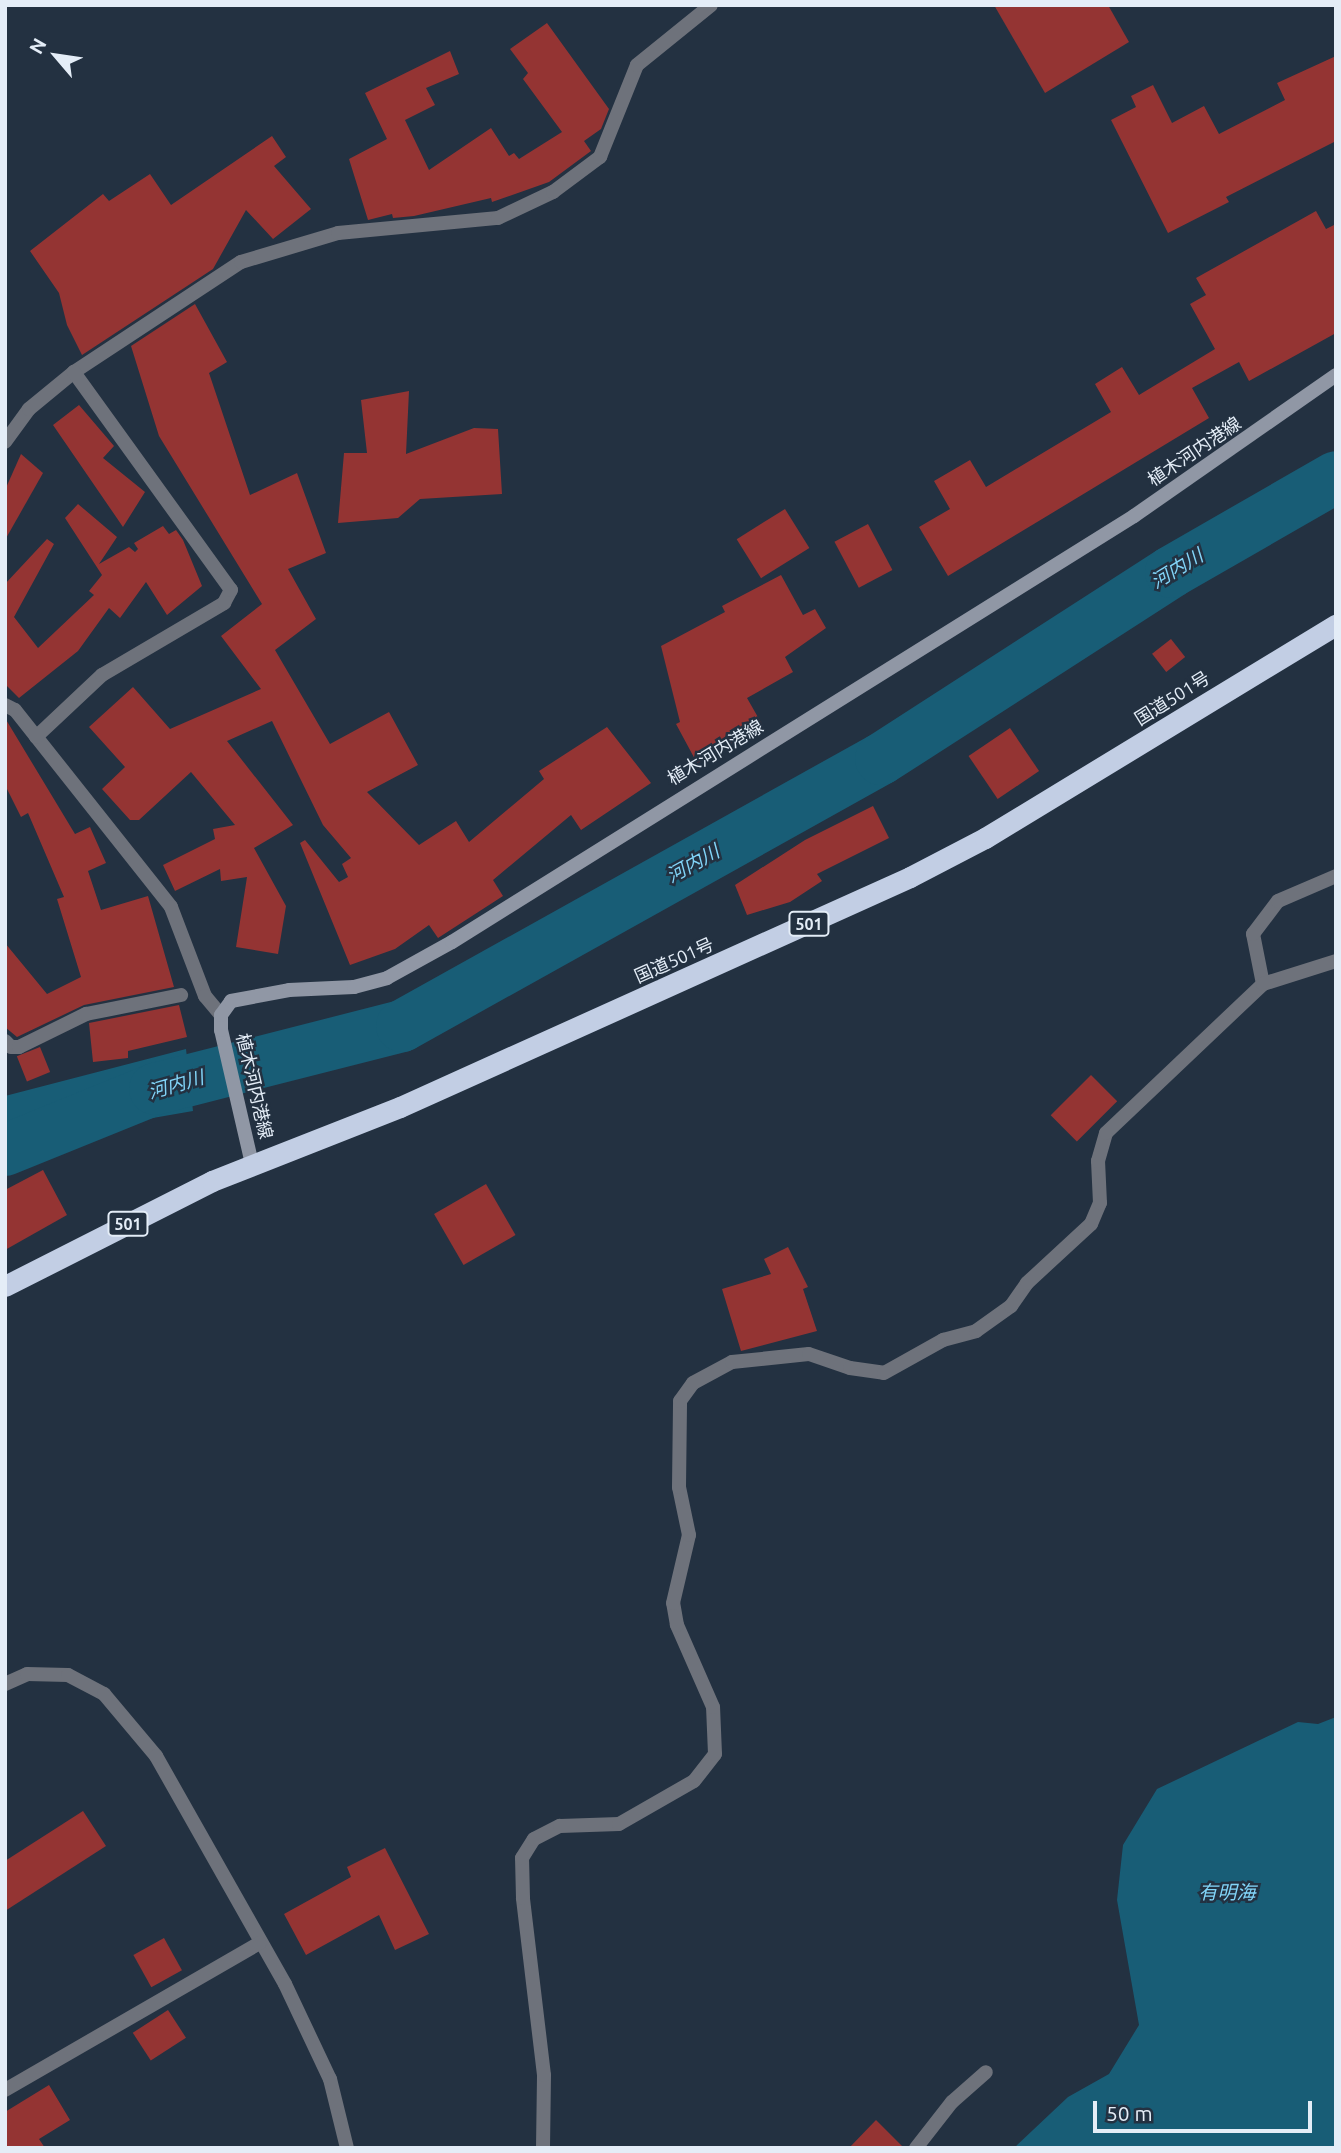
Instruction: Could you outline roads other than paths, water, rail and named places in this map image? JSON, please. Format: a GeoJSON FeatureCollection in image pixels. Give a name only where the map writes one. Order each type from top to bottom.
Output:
{"type":"FeatureCollection","features":[{"type":"Feature","properties":{"kind":"highway","name":"国道501号"},"geometry":{"type":"LineString","coordinates":[[5,1286],[252,1164],[400,1107],[910,877],[996,831],[1336,625]]}},
{"type":"Feature","properties":{"kind":"main road","name":"植木河内港線"},"geometry":{"type":"LineString","coordinates":[[252,1164],[247,1128],[221,1022],[231,1001],[289,990],[354,987],[387,978],[452,942],[1134,516],[1336,375]]}},
{"type":"Feature","properties":{"kind":"street"},"geometry":{"type":"LineString","coordinates":[[5,442],[29,409],[74,372],[241,262],[338,233],[498,218],[553,192],[600,158],[637,65],[711,5]]}},
{"type":"Feature","properties":{"kind":"street"},"geometry":{"type":"LineString","coordinates":[[36,737],[103,675],[224,603],[231,590],[74,372]]}},
{"type":"Feature","properties":{"kind":"street"},"geometry":{"type":"LineString","coordinates":[[5,705],[36,737],[171,907],[205,996],[221,1022]]}},
{"type":"Feature","properties":{"kind":"street"},"geometry":{"type":"LineString","coordinates":[[1263,984],[1253,934],[1278,901],[1336,876]]}},
{"type":"Feature","properties":{"kind":"street"},"geometry":{"type":"LineString","coordinates":[[543,2148],[544,2075],[523,1898],[522,1858],[534,1839],[560,1826],[619,1824],[694,1781],[715,1754],[713,1707],[677,1625],[673,1603],[690,1535],[679,1487],[680,1401],[693,1383],[732,1362],[809,1354],[850,1368],[884,1373],[943,1340],[976,1331],[1011,1306],[1027,1283],[1091,1224],[1100,1203],[1098,1161],[1107,1133],[1263,984],[1336,961]]}},
{"type":"Feature","properties":{"kind":"street"},"geometry":{"type":"LineString","coordinates":[[5,1041],[11,1047],[19,1047],[86,1014],[181,995]]}},
{"type":"Feature","properties":{"kind":"street"},"geometry":{"type":"LineString","coordinates":[[5,1684],[27,1674],[68,1675],[104,1695],[156,1756],[285,1984],[330,2079],[347,2148]]}},
{"type":"Feature","properties":{"kind":"street"},"geometry":{"type":"LineString","coordinates":[[5,2090],[260,1943]]}},
{"type":"Feature","properties":{"kind":"street"},"geometry":{"type":"LineString","coordinates":[[916,2148],[952,2102],[986,2072]]}},
{"type":"Feature","properties":{"kind":"water"},"geometry":{"type":"Polygon","coordinates":[[[186,1049],[193,1111],[147,1119],[5,1175],[5,1096],[186,1049]]]}},
{"type":"Feature","properties":{"kind":"water","name":"有明海"},"geometry":{"type":"Polygon","coordinates":[[[1336,1717],[1336,2148],[1014,2148],[1068,2097],[1109,2074],[1139,2025],[1117,1900],[1123,1845],[1157,1789],[1298,1722],[1318,1724],[1336,1717]]]}},
{"type":"Feature","properties":{"kind":"waterway","name":"河内川"},"geometry":{"type":"LineString","coordinates":[[5,1150],[155,1089],[402,1026],[881,759],[1171,572],[1336,477]]}}]}
